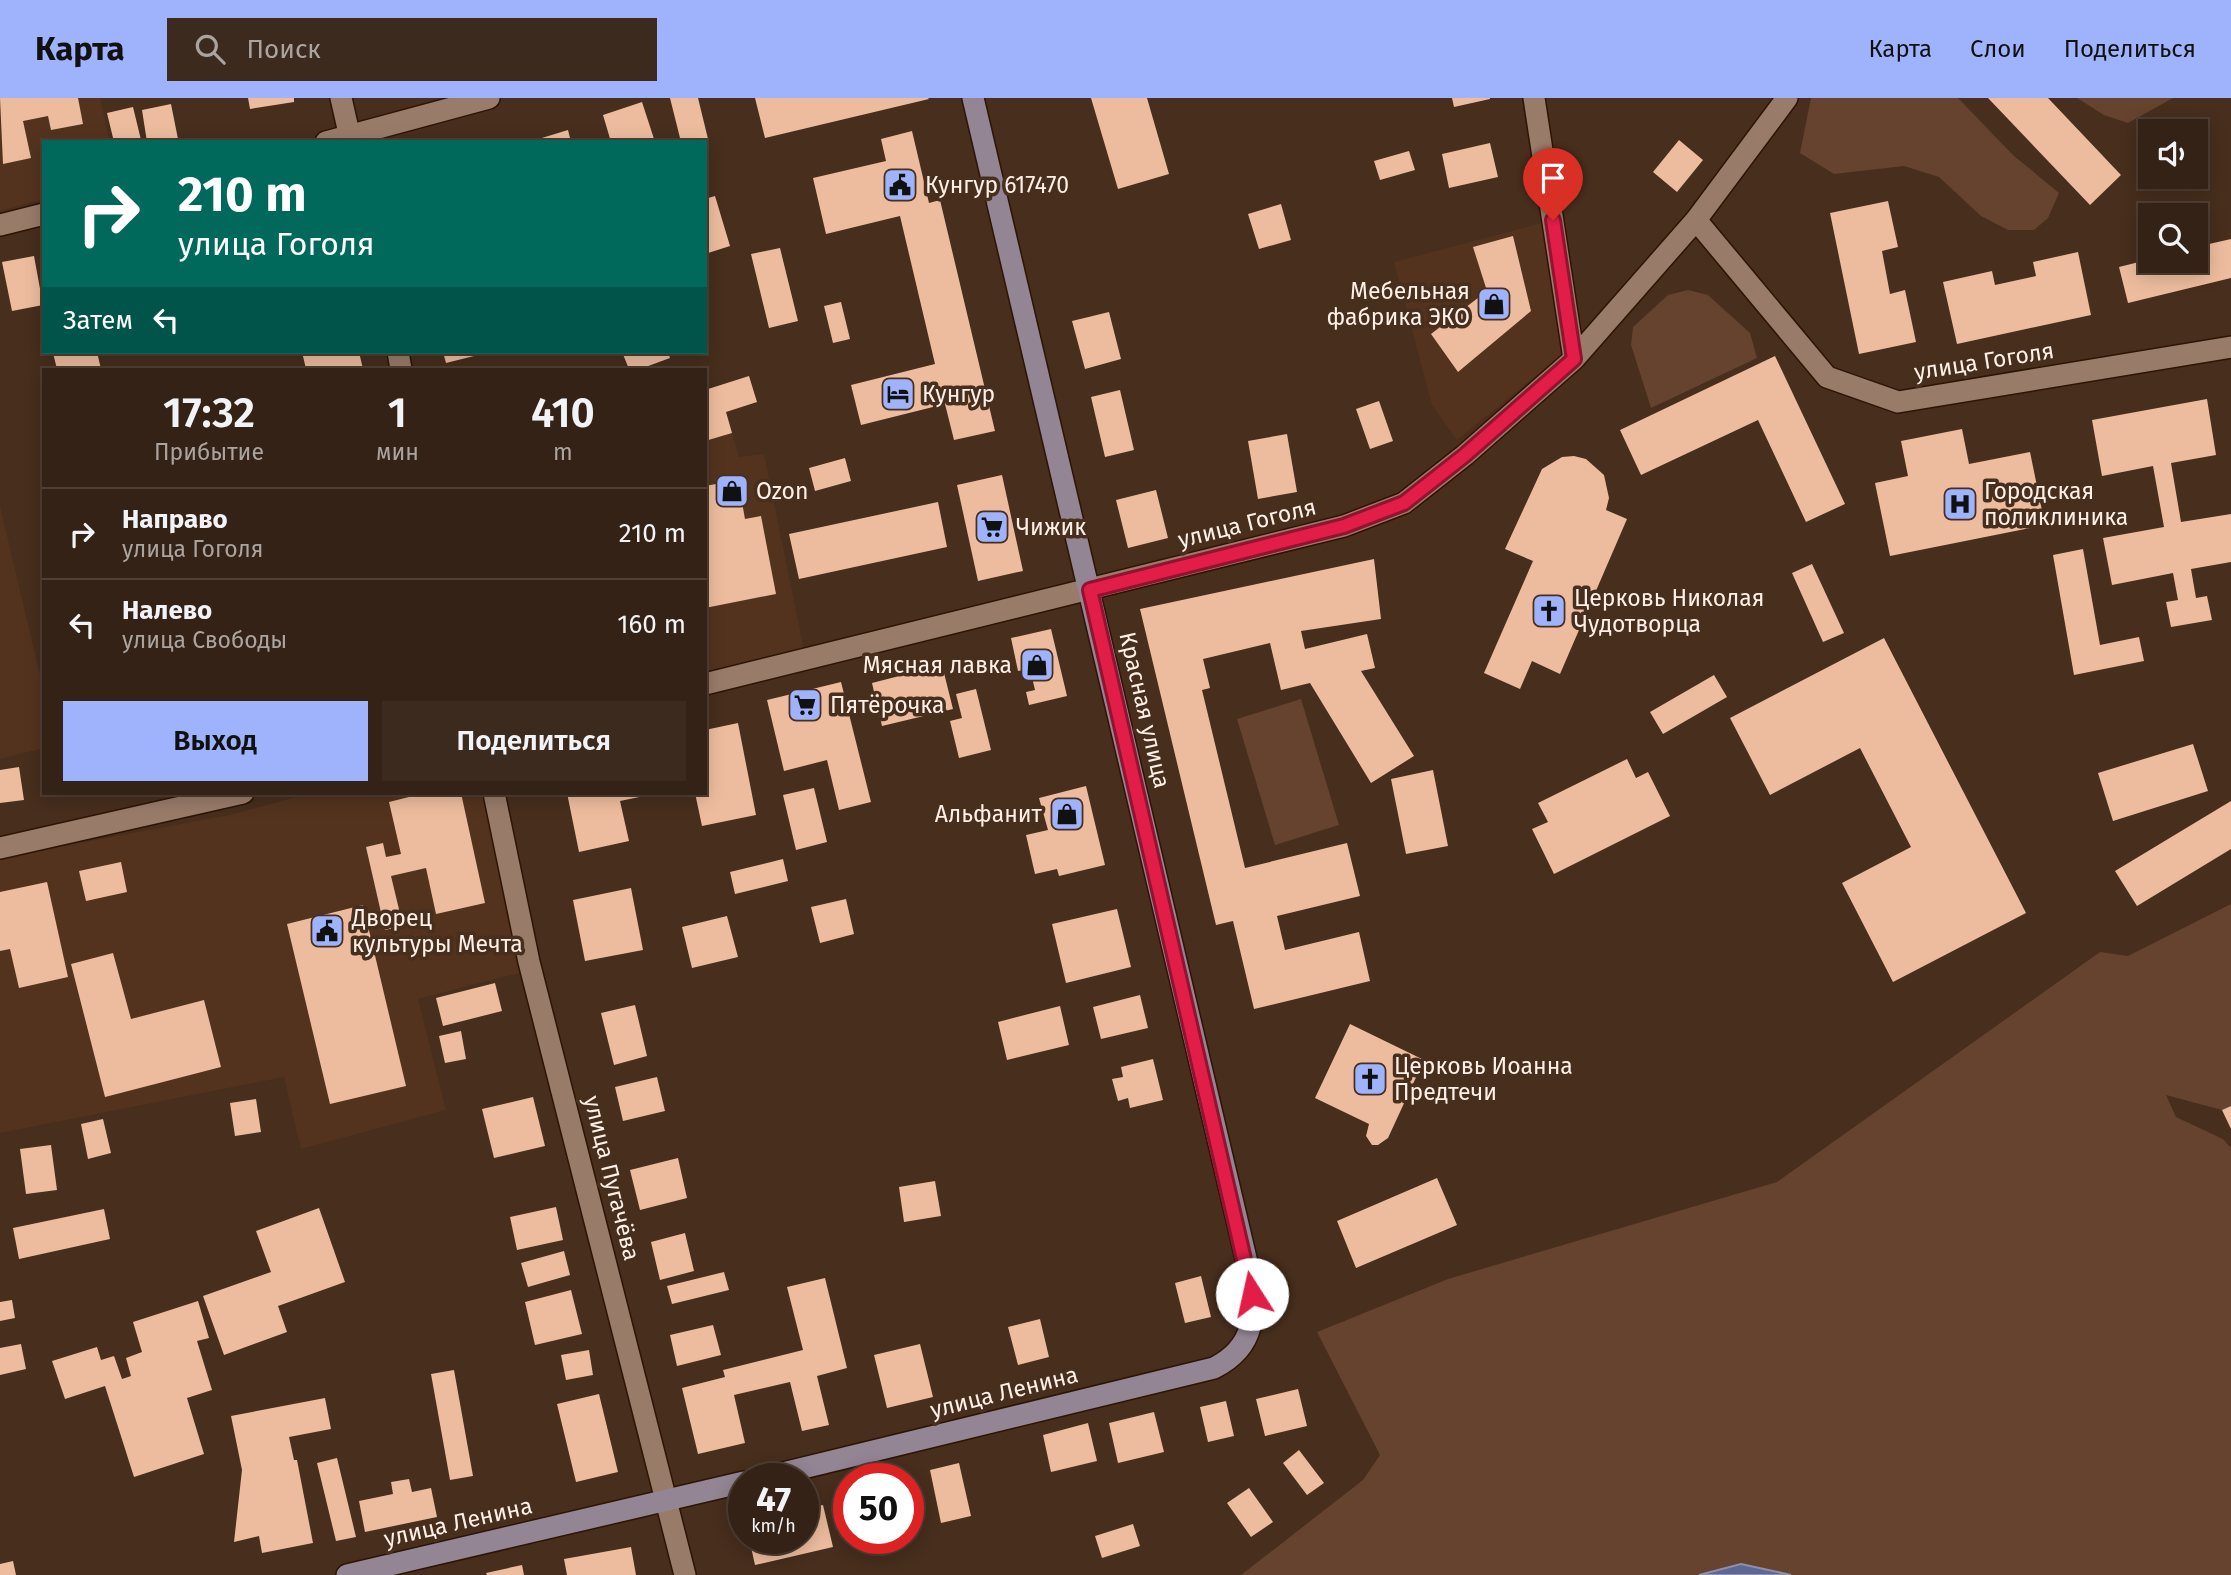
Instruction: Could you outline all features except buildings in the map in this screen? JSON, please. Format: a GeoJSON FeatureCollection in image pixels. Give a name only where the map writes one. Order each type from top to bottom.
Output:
{"type":"FeatureCollection","features":[{"type":"Feature","properties":{"kind":"main road","name":"Красная улица"},"geometry":{"type":"LineString","coordinates":[[973,98],[1249,1271],[1252,1315],[1249,1335]]}},
{"type":"Feature","properties":{"kind":"main road","name":"улица Ленина"},"geometry":{"type":"LineString","coordinates":[[819,1464],[1214,1368],[1228,1361],[1249,1335]]}},
{"type":"Feature","properties":{"kind":"main road","name":"улица Ленина"},"geometry":{"type":"LineString","coordinates":[[347,1575],[728,1486]]}},
{"type":"Feature","properties":{"kind":"street"},"geometry":{"type":"LineString","coordinates":[[341,98],[351,139],[489,98]]}},
{"type":"Feature","properties":{"kind":"street"},"geometry":{"type":"LineString","coordinates":[[1534,98],[1574,359]]}},
{"type":"Feature","properties":{"kind":"street","name":"улица Гоголя"},"geometry":{"type":"LineString","coordinates":[[707,684],[1344,526],[1404,503],[1465,455],[1574,359],[1696,220],[1787,98]]}},
{"type":"Feature","properties":{"kind":"street"},"geometry":{"type":"LineString","coordinates":[[0,225],[42,214]]}},
{"type":"Feature","properties":{"kind":"street","name":"улица Гоголя"},"geometry":{"type":"LineString","coordinates":[[1696,220],[1827,377],[1898,401],[2231,347]]}},
{"type":"Feature","properties":{"kind":"street"},"geometry":{"type":"LineString","coordinates":[[0,848],[234,795]]}},
{"type":"Feature","properties":{"kind":"street","name":"улица Пугачёва"},"geometry":{"type":"LineString","coordinates":[[494,795],[529,962],[685,1575]]}},
{"type":"Feature","properties":{"kind":"shaded area"},"geometry":{"type":"Polygon","coordinates":[[[0,98],[100,98],[110,140],[42,140],[42,200],[0,211],[0,98]]]}},
{"type":"Feature","properties":{"kind":"shaded area"},"geometry":{"type":"Polygon","coordinates":[[[1811,98],[1958,98],[2013,155],[2059,193],[2048,218],[2034,230],[2008,230],[1981,216],[1939,177],[1904,166],[1834,174],[1800,153],[1811,98]]]}},
{"type":"Feature","properties":{"kind":"shaded area"},"geometry":{"type":"Polygon","coordinates":[[[2077,98],[2173,98],[2128,123],[2104,115],[2077,98]]]}},
{"type":"Feature","properties":{"kind":"shaded area"},"geometry":{"type":"Polygon","coordinates":[[[1542,223],[1564,353],[1457,440],[1432,405],[1394,262],[1542,223]]]}},
{"type":"Feature","properties":{"kind":"shaded area"},"geometry":{"type":"Polygon","coordinates":[[[1688,290],[1708,295],[1750,333],[1757,358],[1651,408],[1631,345],[1633,327],[1668,295],[1688,290]]]}},
{"type":"Feature","properties":{"kind":"shaded area"},"geometry":{"type":"Polygon","coordinates":[[[749,376],[757,402],[726,412],[739,457],[764,454],[806,660],[707,683],[707,389],[749,376]]]}},
{"type":"Feature","properties":{"kind":"shaded area"},"geometry":{"type":"Polygon","coordinates":[[[0,506],[42,684],[42,748],[0,759],[0,506]]]}},
{"type":"Feature","properties":{"kind":"shaded area"},"geometry":{"type":"Polygon","coordinates":[[[1301,699],[1339,825],[1275,845],[1237,719],[1301,699]]]}},
{"type":"Feature","properties":{"kind":"shaded area"},"geometry":{"type":"Polygon","coordinates":[[[304,795],[486,795],[527,971],[418,999],[446,1110],[301,1149],[284,1077],[0,1133],[0,858],[234,814],[304,795]]]}},
{"type":"Feature","properties":{"kind":"shaded area"},"geometry":{"type":"Polygon","coordinates":[[[2231,904],[2231,1106],[2222,1110],[2166,1095],[2176,1117],[2223,1139],[2231,1148],[2231,1575],[1791,1575],[1741,1564],[1699,1575],[1241,1575],[1363,1480],[1380,1455],[1317,1332],[1448,1279],[1777,1182],[2100,952],[2128,956],[2231,904]]]}},
{"type":"Feature","properties":{"kind":"water"},"geometry":{"type":"Polygon","coordinates":[[[1741,1564],[1791,1575],[1699,1575],[1741,1564]]]}},
{"type":"Feature","properties":{"kind":"place","name":"Кунгур 617470"},"geometry":{"type":"Point","coordinates":[900,185]}},
{"type":"Feature","properties":{"kind":"place","name":"Мебельная фабрика ЭКО"},"geometry":{"type":"Point","coordinates":[1494,304]}},
{"type":"Feature","properties":{"kind":"place","name":"Кунгур"},"geometry":{"type":"Point","coordinates":[898,394]}},
{"type":"Feature","properties":{"kind":"place","name":"Ozon"},"geometry":{"type":"Point","coordinates":[732,491]}},
{"type":"Feature","properties":{"kind":"place","name":"Городская поликлиника"},"geometry":{"type":"Point","coordinates":[1960,504]}},
{"type":"Feature","properties":{"kind":"place","name":"Чижик"},"geometry":{"type":"Point","coordinates":[992,527]}},
{"type":"Feature","properties":{"kind":"place","name":"Церковь Николая Чудотворца"},"geometry":{"type":"Point","coordinates":[1549,611]}},
{"type":"Feature","properties":{"kind":"place","name":"Мясная лавка"},"geometry":{"type":"Point","coordinates":[1037,665]}},
{"type":"Feature","properties":{"kind":"place","name":"Пятёрочка"},"geometry":{"type":"Point","coordinates":[805,705]}},
{"type":"Feature","properties":{"kind":"place","name":"Альфанит"},"geometry":{"type":"Point","coordinates":[1067,814]}},
{"type":"Feature","properties":{"kind":"place","name":"Дворец культуры Мечта"},"geometry":{"type":"Point","coordinates":[327,931]}},
{"type":"Feature","properties":{"kind":"place","name":"Церковь Иоанна Предтечи"},"geometry":{"type":"Point","coordinates":[1370,1079]}},
{"type":"Feature","properties":{"kind":"route"},"geometry":{"type":"LineString","coordinates":[[1252,1294],[1249,1271],[1090,590],[1344,526],[1404,503],[1465,455],[1574,359],[1553,220]]}}]}
